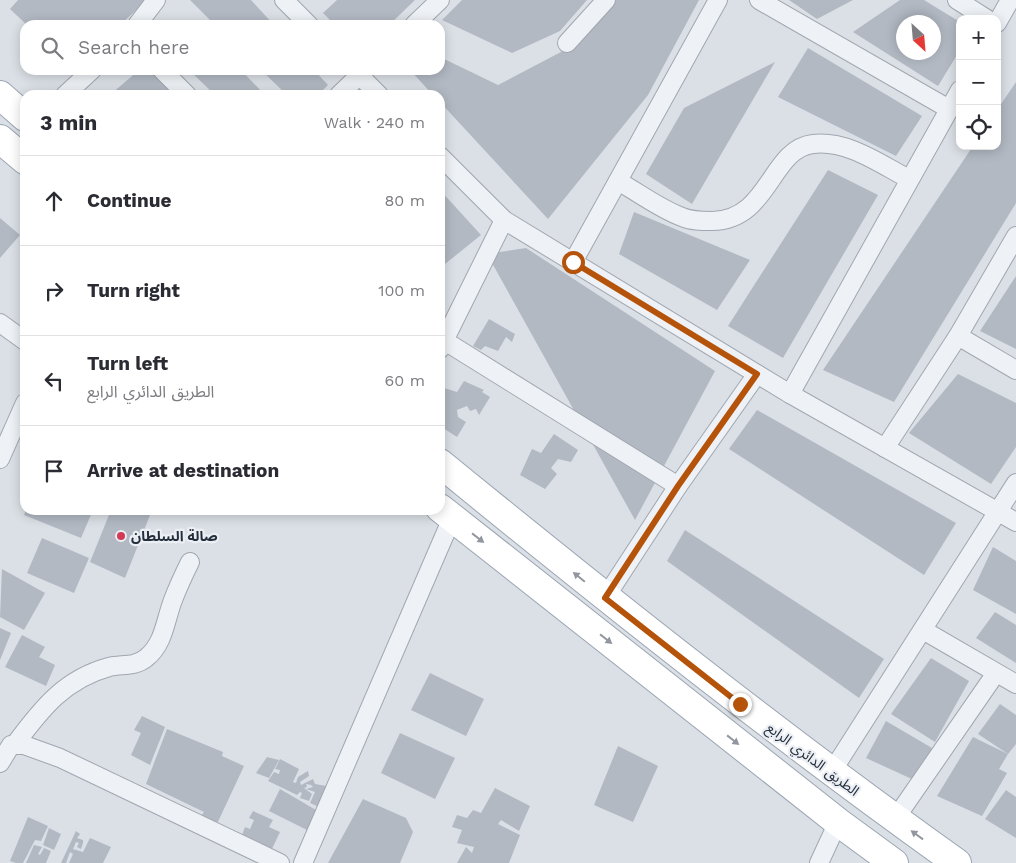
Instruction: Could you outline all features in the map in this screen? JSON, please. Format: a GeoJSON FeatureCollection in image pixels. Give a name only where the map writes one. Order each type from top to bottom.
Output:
{"type":"FeatureCollection","features":[{"type":"Feature","properties":{"kind":"main road"},"geometry":{"type":"LineString","coordinates":[[0,96],[20,112]]}},
{"type":"Feature","properties":{"kind":"main road"},"geometry":{"type":"LineString","coordinates":[[0,139],[20,156]]}},
{"type":"Feature","properties":{"kind":"main road","name":"الطريق الدائري الرابع"},"geometry":{"type":"LineString","coordinates":[[445,467],[605,598],[831,773],[957,863]]}},
{"type":"Feature","properties":{"kind":"main road"},"geometry":{"type":"LineString","coordinates":[[446,513],[838,822],[894,863]]}},
{"type":"Feature","properties":{"kind":"street"},"geometry":{"type":"LineString","coordinates":[[142,20],[156,0]]}},
{"type":"Feature","properties":{"kind":"street"},"geometry":{"type":"LineString","coordinates":[[419,20],[440,0]]}},
{"type":"Feature","properties":{"kind":"street"},"geometry":{"type":"LineString","coordinates":[[567,43],[606,0]]}},
{"type":"Feature","properties":{"kind":"street"},"geometry":{"type":"LineString","coordinates":[[573,262],[718,0]]}},
{"type":"Feature","properties":{"kind":"street"},"geometry":{"type":"LineString","coordinates":[[759,0],[949,110]]}},
{"type":"Feature","properties":{"kind":"street"},"geometry":{"type":"LineString","coordinates":[[957,0],[981,15]]}},
{"type":"Feature","properties":{"kind":"street"},"geometry":{"type":"LineString","coordinates":[[1001,16],[1010,0]]}},
{"type":"Feature","properties":{"kind":"street"},"geometry":{"type":"LineString","coordinates":[[294,3],[306,20]]}},
{"type":"Feature","properties":{"kind":"street"},"geometry":{"type":"LineString","coordinates":[[70,90],[87,75]]}},
{"type":"Feature","properties":{"kind":"street"},"geometry":{"type":"LineString","coordinates":[[167,75],[183,90]]}},
{"type":"Feature","properties":{"kind":"street"},"geometry":{"type":"LineString","coordinates":[[343,90],[356,75]]}},
{"type":"Feature","properties":{"kind":"street"},"geometry":{"type":"LineString","coordinates":[[362,75],[375,90]]}},
{"type":"Feature","properties":{"kind":"street"},"geometry":{"type":"LineString","coordinates":[[790,394],[956,97]]}},
{"type":"Feature","properties":{"kind":"street"},"geometry":{"type":"LineString","coordinates":[[618,182],[682,218],[719,221],[752,206],[788,157],[797,148],[812,144],[846,148],[909,179]]}},
{"type":"Feature","properties":{"kind":"street"},"geometry":{"type":"LineString","coordinates":[[445,161],[504,220],[790,394],[1016,522]]}},
{"type":"Feature","properties":{"kind":"street"},"geometry":{"type":"LineString","coordinates":[[445,337],[504,220]]}},
{"type":"Feature","properties":{"kind":"street"},"geometry":{"type":"LineString","coordinates":[[885,448],[958,336],[1016,236]]}},
{"type":"Feature","properties":{"kind":"street"},"geometry":{"type":"LineString","coordinates":[[0,324],[20,338]]}},
{"type":"Feature","properties":{"kind":"street"},"geometry":{"type":"LineString","coordinates":[[958,336],[1016,370]]}},
{"type":"Feature","properties":{"kind":"street"},"geometry":{"type":"LineString","coordinates":[[445,345],[678,486]]}},
{"type":"Feature","properties":{"kind":"street"},"geometry":{"type":"LineString","coordinates":[[605,598],[678,486],[757,374]]}},
{"type":"Feature","properties":{"kind":"street"},"geometry":{"type":"LineString","coordinates":[[0,459],[20,415]]}},
{"type":"Feature","properties":{"kind":"street"},"geometry":{"type":"LineString","coordinates":[[831,773],[1016,483]]}},
{"type":"Feature","properties":{"kind":"street"},"geometry":{"type":"LineString","coordinates":[[303,863],[446,513]]}},
{"type":"Feature","properties":{"kind":"street"},"geometry":{"type":"LineString","coordinates":[[0,763],[6,750],[16,744],[39,712],[76,679],[110,667],[136,664],[146,658],[162,640],[173,601],[190,562]]}},
{"type":"Feature","properties":{"kind":"street"},"geometry":{"type":"LineString","coordinates":[[923,630],[1016,684]]}},
{"type":"Feature","properties":{"kind":"street"},"geometry":{"type":"LineString","coordinates":[[896,819],[996,673]]}},
{"type":"Feature","properties":{"kind":"street"},"geometry":{"type":"LineString","coordinates":[[16,744],[60,758],[280,863]]}},
{"type":"Feature","properties":{"kind":"street"},"geometry":{"type":"LineString","coordinates":[[819,863],[838,822]]}},
{"type":"Feature","properties":{"kind":"building"},"geometry":{"type":"Polygon","coordinates":[[[18,0],[147,0],[125,20],[22,20],[10,9],[18,0]]]}},
{"type":"Feature","properties":{"kind":"building"},"geometry":{"type":"Polygon","coordinates":[[[190,0],[251,0],[269,20],[210,20],[190,0]]]}},
{"type":"Feature","properties":{"kind":"building"},"geometry":{"type":"Polygon","coordinates":[[[337,0],[415,0],[394,20],[330,20],[323,13],[337,0]]]}},
{"type":"Feature","properties":{"kind":"building"},"geometry":{"type":"Polygon","coordinates":[[[462,0],[587,0],[560,31],[512,53],[442,20],[462,0]]]}},
{"type":"Feature","properties":{"kind":"building"},"geometry":{"type":"Polygon","coordinates":[[[616,0],[699,0],[648,95],[548,219],[445,107],[445,90],[428,90],[415,75],[445,75],[445,59],[498,85],[580,42],[616,0]]]}},
{"type":"Feature","properties":{"kind":"building"},"geometry":{"type":"Polygon","coordinates":[[[789,0],[853,0],[817,19],[789,0]]]}},
{"type":"Feature","properties":{"kind":"building"},"geometry":{"type":"Polygon","coordinates":[[[900,0],[924,0],[956,20],[956,57],[938,86],[897,60],[941,60],[941,15],[896,15],[896,59],[853,32],[900,0]]]}},
{"type":"Feature","properties":{"kind":"building"},"geometry":{"type":"Polygon","coordinates":[[[808,48],[922,116],[896,156],[778,97],[808,48]]]}},
{"type":"Feature","properties":{"kind":"building"},"geometry":{"type":"Polygon","coordinates":[[[775,62],[692,204],[646,174],[684,108],[775,62]]]}},
{"type":"Feature","properties":{"kind":"building"},"geometry":{"type":"Polygon","coordinates":[[[133,75],[167,75],[182,90],[116,90],[133,75]]]}},
{"type":"Feature","properties":{"kind":"building"},"geometry":{"type":"Polygon","coordinates":[[[194,75],[246,75],[260,90],[210,90],[194,75]]]}},
{"type":"Feature","properties":{"kind":"building"},"geometry":{"type":"Polygon","coordinates":[[[266,75],[319,75],[328,85],[323,90],[282,90],[266,75]]]}},
{"type":"Feature","properties":{"kind":"building"},"geometry":{"type":"Polygon","coordinates":[[[1016,82],[1016,203],[894,402],[823,370],[970,150],[1001,150],[1001,104],[1016,82]]]}},
{"type":"Feature","properties":{"kind":"building"},"geometry":{"type":"Polygon","coordinates":[[[828,170],[878,195],[783,358],[728,326],[828,170]]]}},
{"type":"Feature","properties":{"kind":"building"},"geometry":{"type":"Polygon","coordinates":[[[445,195],[481,235],[445,264],[445,195]]]}},
{"type":"Feature","properties":{"kind":"building"},"geometry":{"type":"Polygon","coordinates":[[[634,212],[750,260],[717,310],[619,254],[634,212]]]}},
{"type":"Feature","properties":{"kind":"building"},"geometry":{"type":"Polygon","coordinates":[[[0,218],[20,235],[0,258],[0,218]]]}},
{"type":"Feature","properties":{"kind":"building"},"geometry":{"type":"Polygon","coordinates":[[[526,248],[715,371],[635,520],[487,254],[526,248]]]}},
{"type":"Feature","properties":{"kind":"building"},"geometry":{"type":"Polygon","coordinates":[[[1016,276],[1016,349],[980,331],[1016,276]]]}},
{"type":"Feature","properties":{"kind":"building"},"geometry":{"type":"Polygon","coordinates":[[[489,319],[515,334],[512,342],[506,337],[498,351],[485,346],[481,350],[473,346],[489,319]]]}},
{"type":"Feature","properties":{"kind":"building"},"geometry":{"type":"Polygon","coordinates":[[[958,374],[1016,403],[1016,447],[991,484],[909,433],[958,374]]]}},
{"type":"Feature","properties":{"kind":"building"},"geometry":{"type":"Polygon","coordinates":[[[464,381],[484,390],[482,392],[490,397],[479,415],[476,409],[470,411],[467,406],[457,410],[458,417],[466,422],[457,437],[445,429],[445,388],[457,392],[464,381]]]}},
{"type":"Feature","properties":{"kind":"building"},"geometry":{"type":"Polygon","coordinates":[[[757,410],[956,523],[924,575],[729,449],[757,410]]]}},
{"type":"Feature","properties":{"kind":"building"},"geometry":{"type":"Polygon","coordinates":[[[554,434],[578,450],[571,462],[558,459],[551,468],[557,474],[545,489],[520,475],[532,449],[541,453],[554,434]]]}},
{"type":"Feature","properties":{"kind":"building"},"geometry":{"type":"Polygon","coordinates":[[[24,515],[91,515],[81,538],[24,515]]]}},
{"type":"Feature","properties":{"kind":"building","name":"صالة السلطان"},"geometry":{"type":"Polygon","coordinates":[[[109,515],[150,515],[125,578],[90,562],[109,515]]]}},
{"type":"Feature","properties":{"kind":"building"},"geometry":{"type":"Polygon","coordinates":[[[685,530],[884,659],[859,698],[667,561],[685,530]]]}},
{"type":"Feature","properties":{"kind":"building"},"geometry":{"type":"Polygon","coordinates":[[[42,538],[89,558],[74,593],[27,573],[42,538]]]}},
{"type":"Feature","properties":{"kind":"building"},"geometry":{"type":"Polygon","coordinates":[[[993,547],[1016,561],[1016,614],[973,590],[993,547]]]}},
{"type":"Feature","properties":{"kind":"building"},"geometry":{"type":"Polygon","coordinates":[[[2,569],[45,593],[24,630],[0,617],[2,569]]]}},
{"type":"Feature","properties":{"kind":"building"},"geometry":{"type":"Polygon","coordinates":[[[995,612],[1016,625],[1016,663],[976,638],[995,612]]]}},
{"type":"Feature","properties":{"kind":"building"},"geometry":{"type":"Polygon","coordinates":[[[0,628],[11,633],[0,660],[0,628]]]}},
{"type":"Feature","properties":{"kind":"building"},"geometry":{"type":"Polygon","coordinates":[[[22,635],[45,647],[39,657],[55,665],[46,686],[5,667],[22,635]]]}},
{"type":"Feature","properties":{"kind":"building"},"geometry":{"type":"Polygon","coordinates":[[[931,658],[969,681],[935,742],[891,714],[931,658]]]}},
{"type":"Feature","properties":{"kind":"building"},"geometry":{"type":"Polygon","coordinates":[[[430,673],[484,699],[466,736],[411,710],[430,673]]]}},
{"type":"Feature","properties":{"kind":"building"},"geometry":{"type":"Polygon","coordinates":[[[1000,704],[1016,715],[1016,744],[1008,754],[978,734],[1000,704]]]}},
{"type":"Feature","properties":{"kind":"building"},"geometry":{"type":"Polygon","coordinates":[[[142,716],[165,727],[150,765],[131,755],[141,733],[134,730],[142,716]]]}},
{"type":"Feature","properties":{"kind":"building"},"geometry":{"type":"Polygon","coordinates":[[[886,721],[932,748],[914,780],[866,758],[886,721]]]}},
{"type":"Feature","properties":{"kind":"building"},"geometry":{"type":"Polygon","coordinates":[[[167,729],[223,752],[222,756],[244,766],[216,826],[199,819],[204,812],[146,784],[167,729]]]}},
{"type":"Feature","properties":{"kind":"building"},"geometry":{"type":"Polygon","coordinates":[[[400,733],[455,758],[435,799],[381,773],[400,733]]]}},
{"type":"Feature","properties":{"kind":"building"},"geometry":{"type":"Polygon","coordinates":[[[973,737],[1008,754],[999,769],[1007,773],[982,816],[937,796],[973,737]]]}},
{"type":"Feature","properties":{"kind":"building"},"geometry":{"type":"Polygon","coordinates":[[[618,746],[658,766],[633,822],[594,805],[618,746]]]}},
{"type":"Feature","properties":{"kind":"building"},"geometry":{"type":"Polygon","coordinates":[[[267,757],[279,760],[269,778],[256,773],[267,757]]]}},
{"type":"Feature","properties":{"kind":"building"},"geometry":{"type":"Polygon","coordinates":[[[280,759],[299,769],[293,782],[296,783],[298,777],[308,771],[309,776],[300,782],[301,785],[313,779],[315,784],[326,786],[319,807],[310,803],[315,792],[306,789],[313,787],[311,785],[306,784],[307,787],[304,788],[312,794],[309,801],[300,798],[302,793],[300,792],[297,795],[268,781],[274,772],[279,774],[280,770],[275,769],[280,759]]]}},
{"type":"Feature","properties":{"kind":"building"},"geometry":{"type":"Polygon","coordinates":[[[495,788],[530,806],[519,831],[501,820],[498,824],[520,835],[509,863],[457,863],[466,847],[472,853],[474,847],[457,843],[462,830],[452,827],[457,815],[467,818],[473,810],[481,813],[495,788]]]}},
{"type":"Feature","properties":{"kind":"building"},"geometry":{"type":"Polygon","coordinates":[[[280,789],[316,810],[307,830],[269,811],[280,789]]]}},
{"type":"Feature","properties":{"kind":"building"},"geometry":{"type":"Polygon","coordinates":[[[1006,790],[1016,797],[1016,838],[985,819],[1006,790]]]}},
{"type":"Feature","properties":{"kind":"building"},"geometry":{"type":"Polygon","coordinates":[[[363,799],[406,818],[413,832],[400,863],[328,863],[363,799]]]}},
{"type":"Feature","properties":{"kind":"building"},"geometry":{"type":"Polygon","coordinates":[[[253,811],[273,820],[269,827],[280,832],[270,853],[241,838],[245,827],[250,829],[254,820],[249,818],[253,811]]]}},
{"type":"Feature","properties":{"kind":"building"},"geometry":{"type":"Polygon","coordinates":[[[28,817],[48,826],[41,841],[35,840],[23,863],[10,861],[28,817]]]}},
{"type":"Feature","properties":{"kind":"building"},"geometry":{"type":"Polygon","coordinates":[[[49,828],[61,834],[54,850],[43,845],[49,828]]]}},
{"type":"Feature","properties":{"kind":"building"},"geometry":{"type":"Polygon","coordinates":[[[76,831],[80,834],[77,838],[83,840],[83,843],[81,849],[77,847],[79,843],[76,842],[73,849],[83,852],[90,838],[111,847],[103,863],[69,863],[73,854],[70,852],[66,863],[61,863],[76,831]]]}},
{"type":"Feature","properties":{"kind":"building"},"geometry":{"type":"Polygon","coordinates":[[[34,845],[42,847],[38,854],[40,855],[44,848],[51,851],[46,863],[26,863],[34,845]]]}},
{"type":"Feature","properties":{"kind":"place","name":"صالة السلطان"},"geometry":{"type":"Point","coordinates":[121,536]}},
{"type":"Feature","properties":{"kind":"route"},"geometry":{"type":"LineString","coordinates":[[573,262],[757,374],[678,486],[605,598],[740,704]]}}]}
